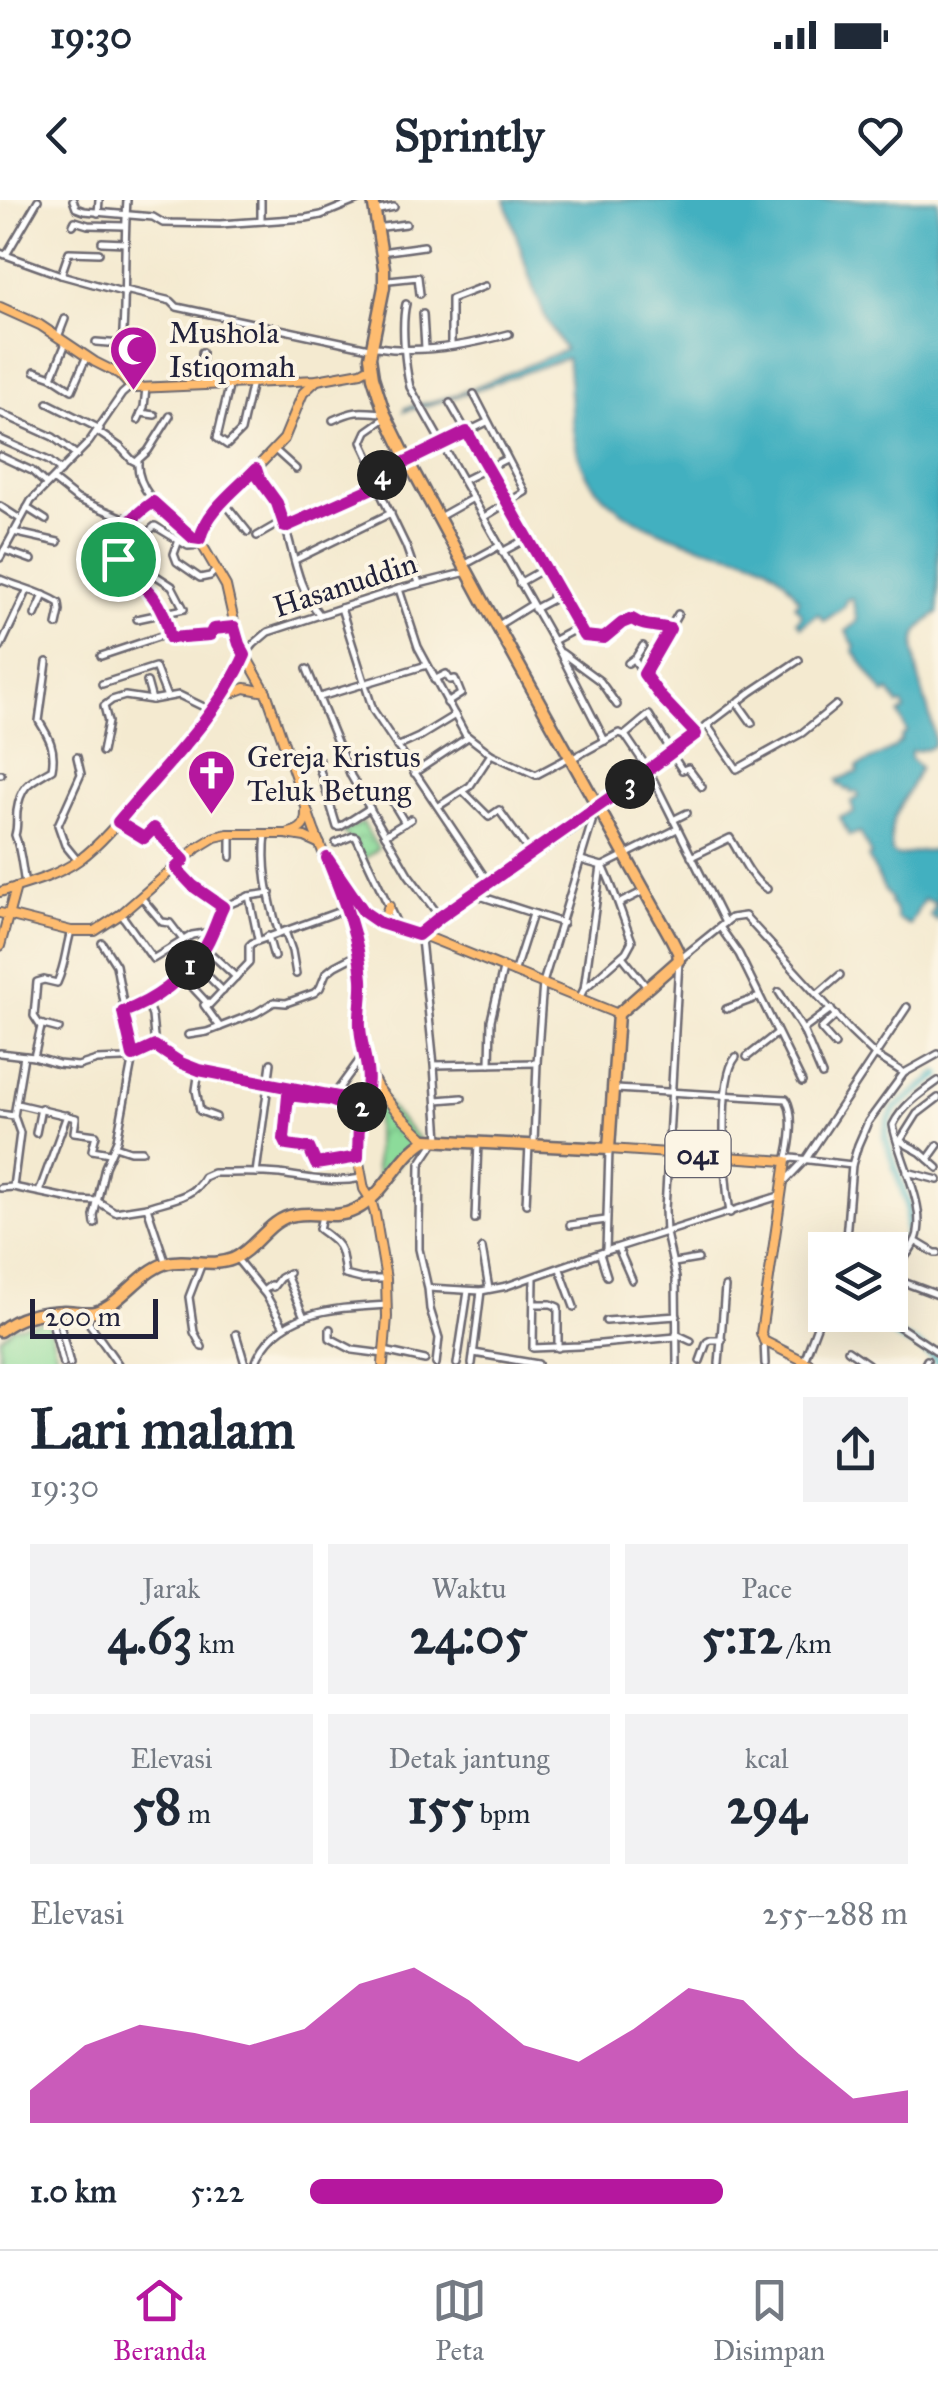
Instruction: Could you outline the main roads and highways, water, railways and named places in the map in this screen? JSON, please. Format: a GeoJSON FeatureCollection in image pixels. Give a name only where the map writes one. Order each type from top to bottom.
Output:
{"type":"FeatureCollection","features":[{"type":"Feature","properties":{"kind":"highway"},"geometry":{"type":"LineString","coordinates":[[0,1332],[14,1320],[53,1312],[99,1310],[166,1264],[236,1258],[282,1218],[296,1214],[344,1214],[370,1200],[414,1148],[433,1140],[609,1149],[618,1014],[678,960],[678,952],[624,854],[593,818],[598,805],[385,415],[369,369],[389,280],[388,250],[377,203]]}},
{"type":"Feature","properties":{"kind":"highway"},"geometry":{"type":"LineString","coordinates":[[374,348],[384,287],[377,203]]}},
{"type":"Feature","properties":{"kind":"main road"},"geometry":{"type":"LineString","coordinates":[[0,307],[40,325],[119,374],[131,386],[317,380],[369,369]]}},
{"type":"Feature","properties":{"kind":"main road"},"geometry":{"type":"LineString","coordinates":[[298,380],[303,393]]}},
{"type":"Feature","properties":{"kind":"main road"},"geometry":{"type":"LineString","coordinates":[[317,380],[303,393],[275,450],[205,524],[201,542],[226,586],[239,644],[266,692],[346,909],[362,978],[360,1026],[369,1072],[398,1112],[433,1140]]}},
{"type":"Feature","properties":{"kind":"main road"},"geometry":{"type":"LineString","coordinates":[[0,892],[78,861],[118,822],[224,696],[245,655]]}},
{"type":"Feature","properties":{"kind":"main road"},"geometry":{"type":"LineString","coordinates":[[224,696],[245,688],[266,692]]}},
{"type":"Feature","properties":{"kind":"main road"},"geometry":{"type":"LineString","coordinates":[[286,834],[304,825],[307,807]]}},
{"type":"Feature","properties":{"kind":"main road"},"geometry":{"type":"LineString","coordinates":[[305,837],[306,830],[314,830]]}},
{"type":"Feature","properties":{"kind":"main road"},"geometry":{"type":"LineString","coordinates":[[4,914],[71,932],[95,931],[221,834],[286,834],[320,844]]}},
{"type":"Feature","properties":{"kind":"main road"},"geometry":{"type":"LineString","coordinates":[[327,858],[371,918],[514,973],[582,993],[618,1014]]}},
{"type":"Feature","properties":{"kind":"main road"},"geometry":{"type":"LineString","coordinates":[[0,946],[4,914],[20,886]]}},
{"type":"Feature","properties":{"kind":"main road"},"geometry":{"type":"LineString","coordinates":[[371,918],[384,916],[387,901]]}},
{"type":"Feature","properties":{"kind":"main road"},"geometry":{"type":"LineString","coordinates":[[369,1072],[358,1157],[379,1232],[386,1279],[384,1356]]}},
{"type":"Feature","properties":{"kind":"main road","name":"041"},"geometry":{"type":"LineString","coordinates":[[609,1149],[786,1161],[761,1323],[764,1341],[807,1362]]}},
{"type":"Feature","properties":{"kind":"water"},"geometry":{"type":"Polygon","coordinates":[[[505,200],[938,200],[938,613],[920,629],[915,649],[934,745],[911,751],[911,759],[920,767],[895,817],[891,839],[892,853],[898,856],[938,850],[937,921],[930,916],[935,903],[924,899],[910,925],[897,919],[860,832],[849,836],[840,817],[854,813],[851,802],[859,797],[857,792],[839,786],[837,780],[858,772],[857,767],[892,749],[907,732],[899,714],[905,710],[902,704],[898,705],[889,691],[884,694],[853,650],[846,631],[857,621],[852,598],[824,621],[818,614],[801,626],[797,621],[802,615],[795,605],[799,600],[768,566],[658,531],[605,498],[582,465],[578,452],[567,358],[466,393],[404,411],[453,396],[565,350],[533,288],[505,200]]]}},
{"type":"Feature","properties":{"kind":"waterway"},"geometry":{"type":"LineString","coordinates":[[907,1232],[908,1206],[885,1136],[895,1109],[938,1075]]}},
{"type":"Feature","properties":{"kind":"waterway"},"geometry":{"type":"LineString","coordinates":[[892,1332],[923,1349],[938,1363]]}},
{"type":"Feature","properties":{"kind":"place","name":"Mushola Istiqomah"},"geometry":{"type":"Point","coordinates":[134,392]}},
{"type":"Feature","properties":{"kind":"place","name":"Gereja Kristus Teluk Betung"},"geometry":{"type":"Point","coordinates":[212,816]}}]}
